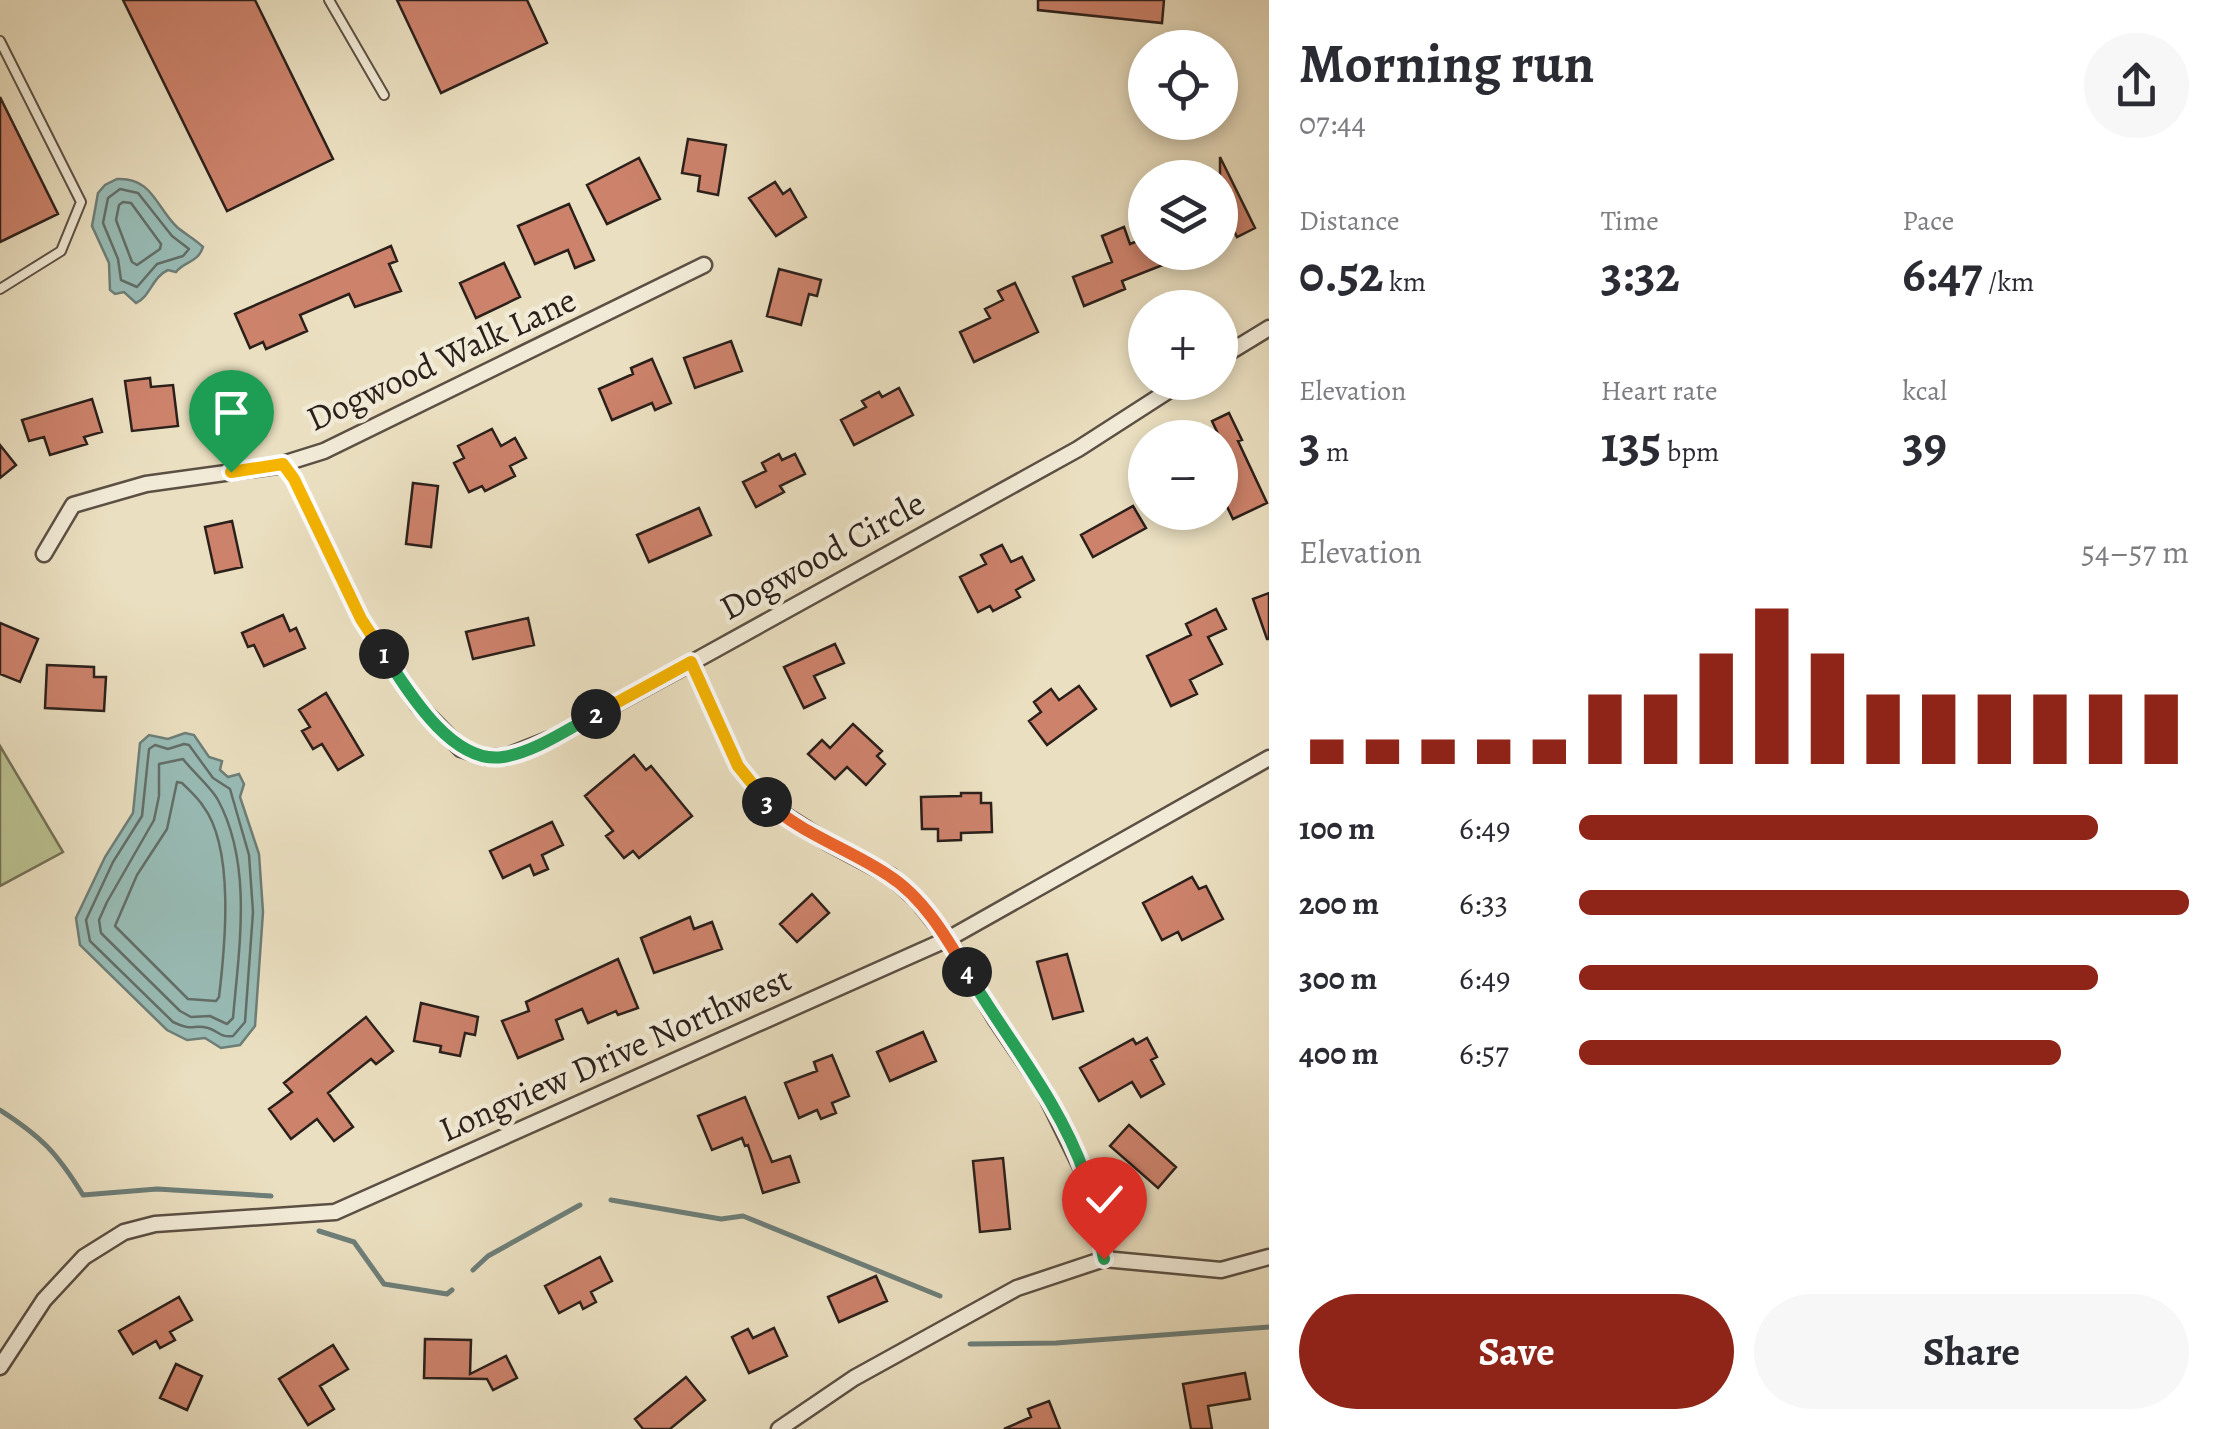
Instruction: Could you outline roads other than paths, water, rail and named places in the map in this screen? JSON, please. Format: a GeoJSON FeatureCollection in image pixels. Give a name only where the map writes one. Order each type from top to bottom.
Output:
{"type":"FeatureCollection","features":[{"type":"Feature","properties":{"kind":"street","name":"Dogwood Walk Lane"},"geometry":{"type":"LineString","coordinates":[[44,554],[73,505],[146,484],[283,464],[324,451],[704,265]]}},
{"type":"Feature","properties":{"kind":"street"},"geometry":{"type":"LineString","coordinates":[[1238,347],[1269,328]]}},
{"type":"Feature","properties":{"kind":"street","name":"Dogwood Circle"},"geometry":{"type":"LineString","coordinates":[[283,464],[294,479],[361,619],[418,705],[462,749],[486,757],[505,757],[555,736],[691,662],[1078,449],[1154,400]]}},
{"type":"Feature","properties":{"kind":"street"},"geometry":{"type":"LineString","coordinates":[[691,662],[738,766],[769,805],[891,876],[948,939],[996,1020],[1044,1089],[1085,1175],[1104,1259]]}},
{"type":"Feature","properties":{"kind":"street","name":"Longview Drive Northwest"},"geometry":{"type":"LineString","coordinates":[[0,1367],[44,1300],[84,1256],[124,1232],[154,1224],[335,1212],[948,939],[1269,758]]}},
{"type":"Feature","properties":{"kind":"street"},"geometry":{"type":"LineString","coordinates":[[778,1429],[854,1378],[1017,1288],[1104,1259],[1220,1270],[1269,1257]]}},
{"type":"Feature","properties":{"kind":"lane"},"geometry":{"type":"LineString","coordinates":[[329,0],[384,94]]}},
{"type":"Feature","properties":{"kind":"lane"},"geometry":{"type":"LineString","coordinates":[[0,41],[81,202],[61,251],[0,290]]}},
{"type":"Feature","properties":{"kind":"water"},"geometry":{"type":"Polygon","coordinates":[[[117,179],[146,188],[177,227],[203,247],[198,256],[176,272],[163,273],[136,303],[124,292],[115,294],[110,290],[109,263],[92,226],[98,193],[117,179]]]}},
{"type":"Feature","properties":{"kind":"water"},"geometry":{"type":"Polygon","coordinates":[[[185,733],[194,735],[209,757],[222,761],[220,770],[228,777],[239,774],[244,784],[240,797],[259,854],[263,912],[255,1026],[240,1045],[221,1048],[205,1038],[187,1040],[167,1030],[80,945],[76,918],[105,857],[133,813],[140,743],[149,735],[168,739],[185,733]]]}},
{"type":"Feature","properties":{"kind":"waterway"},"geometry":{"type":"LineString","coordinates":[[0,1110],[48,1147],[83,1195],[157,1189],[271,1196]]}},
{"type":"Feature","properties":{"kind":"waterway"},"geometry":{"type":"LineString","coordinates":[[611,1200],[721,1219],[743,1216],[940,1296]]}},
{"type":"Feature","properties":{"kind":"waterway"},"geometry":{"type":"LineString","coordinates":[[473,1270],[488,1256],[580,1205]]}},
{"type":"Feature","properties":{"kind":"waterway"},"geometry":{"type":"LineString","coordinates":[[319,1231],[354,1242],[384,1284],[447,1294],[452,1290]]}},
{"type":"Feature","properties":{"kind":"waterway"},"geometry":{"type":"LineString","coordinates":[[970,1344],[1056,1343],[1269,1327]]}}]}
